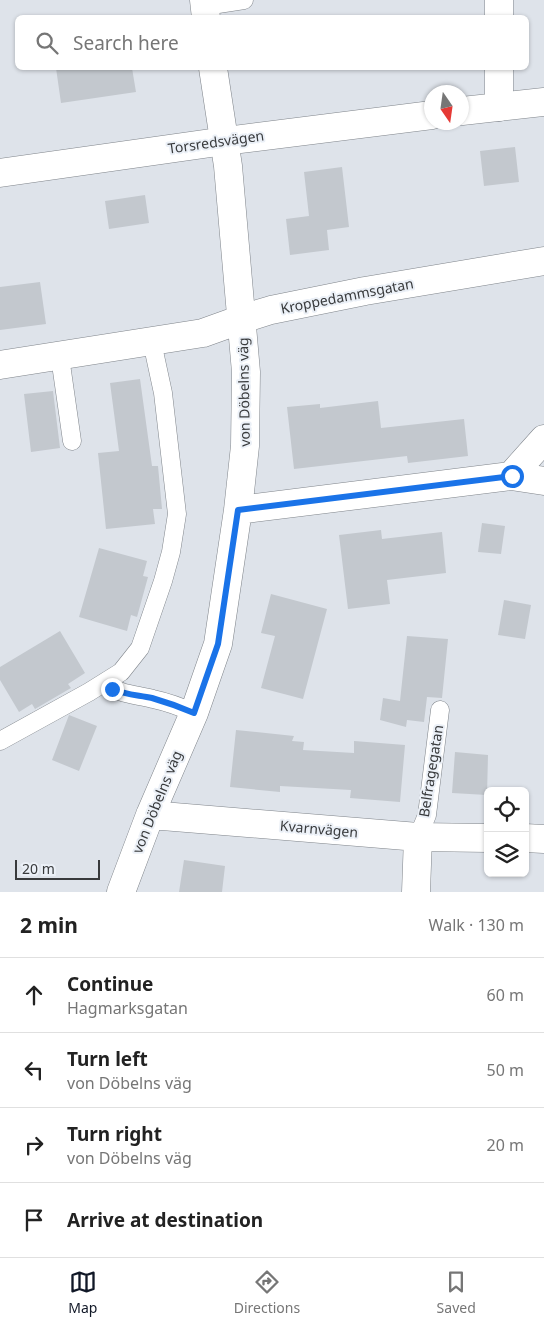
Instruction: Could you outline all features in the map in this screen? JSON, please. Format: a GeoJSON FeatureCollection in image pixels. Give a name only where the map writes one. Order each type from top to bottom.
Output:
{"type":"FeatureCollection","features":[{"type":"Feature","properties":{"kind":"street"},"geometry":{"type":"LineString","coordinates":[[499,0],[499,15]]}},
{"type":"Feature","properties":{"kind":"street","name":"von Döbelns väg"},"geometry":{"type":"LineString","coordinates":[[121,892],[150,815],[194,713],[218,644],[238,510],[245,446],[246,372],[225,141],[213,70]]}},
{"type":"Feature","properties":{"kind":"street"},"geometry":{"type":"LineString","coordinates":[[499,70],[499,107]]}},
{"type":"Feature","properties":{"kind":"street"},"geometry":{"type":"LineString","coordinates":[[469,110],[544,102]]}},
{"type":"Feature","properties":{"kind":"street","name":"Torsredsvägen"},"geometry":{"type":"LineString","coordinates":[[0,173],[225,141],[424,116]]}},
{"type":"Feature","properties":{"kind":"street","name":"Kroppedammsgatan"},"geometry":{"type":"LineString","coordinates":[[0,365],[203,334],[271,310],[365,291],[544,261]]}},
{"type":"Feature","properties":{"kind":"street"},"geometry":{"type":"LineString","coordinates":[[512,476],[544,439]]}},
{"type":"Feature","properties":{"kind":"street"},"geometry":{"type":"LineString","coordinates":[[238,510],[512,476],[544,481]]}},
{"type":"Feature","properties":{"kind":"street","name":"Kvarnvägen"},"geometry":{"type":"LineString","coordinates":[[150,815],[418,837],[484,838]]}},
{"type":"Feature","properties":{"kind":"street","name":"Belfragegatan"},"geometry":{"type":"LineString","coordinates":[[416,892],[418,837]]}},
{"type":"Feature","properties":{"kind":"street"},"geometry":{"type":"LineString","coordinates":[[529,838],[544,839]]}},
{"type":"Feature","properties":{"kind":"lane"},"geometry":{"type":"LineString","coordinates":[[205,8],[244,0]]}},
{"type":"Feature","properties":{"kind":"lane"},"geometry":{"type":"LineString","coordinates":[[0,741],[121,672],[140,648],[163,581],[171,552],[177,514],[163,393],[152,342]]}},
{"type":"Feature","properties":{"kind":"lane"},"geometry":{"type":"LineString","coordinates":[[60,357],[72,441]]}},
{"type":"Feature","properties":{"kind":"lane"},"geometry":{"type":"LineString","coordinates":[[104,682],[112,689],[127,695],[151,698],[194,713]]}},
{"type":"Feature","properties":{"kind":"lane","name":"Belfragegatan"},"geometry":{"type":"LineString","coordinates":[[418,837],[427,815],[440,710]]}},
{"type":"Feature","properties":{"kind":"building"},"geometry":{"type":"Polygon","coordinates":[[[56,70],[132,70],[136,92],[61,103],[56,70]]]}},
{"type":"Feature","properties":{"kind":"building"},"geometry":{"type":"Polygon","coordinates":[[[515,147],[519,182],[484,186],[480,151],[515,147]]]}},
{"type":"Feature","properties":{"kind":"building"},"geometry":{"type":"Polygon","coordinates":[[[342,167],[349,227],[327,230],[329,250],[290,255],[286,219],[309,216],[304,172],[342,167]]]}},
{"type":"Feature","properties":{"kind":"building"},"geometry":{"type":"Polygon","coordinates":[[[145,195],[149,223],[109,229],[105,201],[145,195]]]}},
{"type":"Feature","properties":{"kind":"building"},"geometry":{"type":"Polygon","coordinates":[[[40,282],[46,324],[0,330],[0,287],[40,282]]]}},
{"type":"Feature","properties":{"kind":"building"},"geometry":{"type":"Polygon","coordinates":[[[140,379],[152,466],[158,466],[162,509],[153,509],[155,524],[106,529],[98,453],[119,451],[110,383],[140,379]]]}},
{"type":"Feature","properties":{"kind":"building"},"geometry":{"type":"Polygon","coordinates":[[[53,391],[60,448],[31,452],[24,394],[53,391]]]}},
{"type":"Feature","properties":{"kind":"building"},"geometry":{"type":"Polygon","coordinates":[[[378,401],[381,428],[464,419],[468,456],[408,463],[407,456],[294,469],[287,407],[320,404],[320,408],[378,401]]]}},
{"type":"Feature","properties":{"kind":"building"},"geometry":{"type":"Polygon","coordinates":[[[482,523],[505,526],[501,554],[478,552],[482,523]]]}},
{"type":"Feature","properties":{"kind":"building"},"geometry":{"type":"Polygon","coordinates":[[[381,530],[382,539],[442,532],[446,573],[387,580],[390,604],[348,609],[339,535],[381,530]]]}},
{"type":"Feature","properties":{"kind":"building"},"geometry":{"type":"Polygon","coordinates":[[[99,548],[147,561],[143,576],[148,577],[137,617],[131,615],[127,631],[79,617],[99,548]]]}},
{"type":"Feature","properties":{"kind":"building"},"geometry":{"type":"Polygon","coordinates":[[[271,594],[327,609],[303,699],[261,688],[275,636],[261,633],[271,594]]]}},
{"type":"Feature","properties":{"kind":"building"},"geometry":{"type":"Polygon","coordinates":[[[504,600],[531,605],[525,639],[498,635],[504,600]]]}},
{"type":"Feature","properties":{"kind":"building"},"geometry":{"type":"Polygon","coordinates":[[[60,631],[85,673],[68,684],[71,688],[35,709],[32,704],[19,712],[0,680],[0,667],[60,631]]]}},
{"type":"Feature","properties":{"kind":"building"},"geometry":{"type":"Polygon","coordinates":[[[407,636],[448,639],[442,698],[427,697],[424,722],[407,720],[406,727],[380,720],[383,698],[400,701],[407,636]]]}},
{"type":"Feature","properties":{"kind":"building"},"geometry":{"type":"Polygon","coordinates":[[[69,715],[97,726],[79,771],[52,760],[69,715]]]}},
{"type":"Feature","properties":{"kind":"building"},"geometry":{"type":"Polygon","coordinates":[[[236,730],[294,736],[292,741],[304,742],[303,750],[354,753],[354,741],[405,745],[400,802],[350,798],[351,790],[280,786],[280,792],[230,787],[236,730]]]}},
{"type":"Feature","properties":{"kind":"building"},"geometry":{"type":"Polygon","coordinates":[[[455,752],[488,755],[487,787],[484,787],[484,795],[452,793],[455,752]]]}},
{"type":"Feature","properties":{"kind":"building"},"geometry":{"type":"Polygon","coordinates":[[[184,860],[225,866],[222,892],[179,892],[184,860]]]}},
{"type":"Feature","properties":{"kind":"route"},"geometry":{"type":"LineString","coordinates":[[112,689],[127,695],[151,698],[194,713],[218,644],[238,510],[512,476]]}}]}
